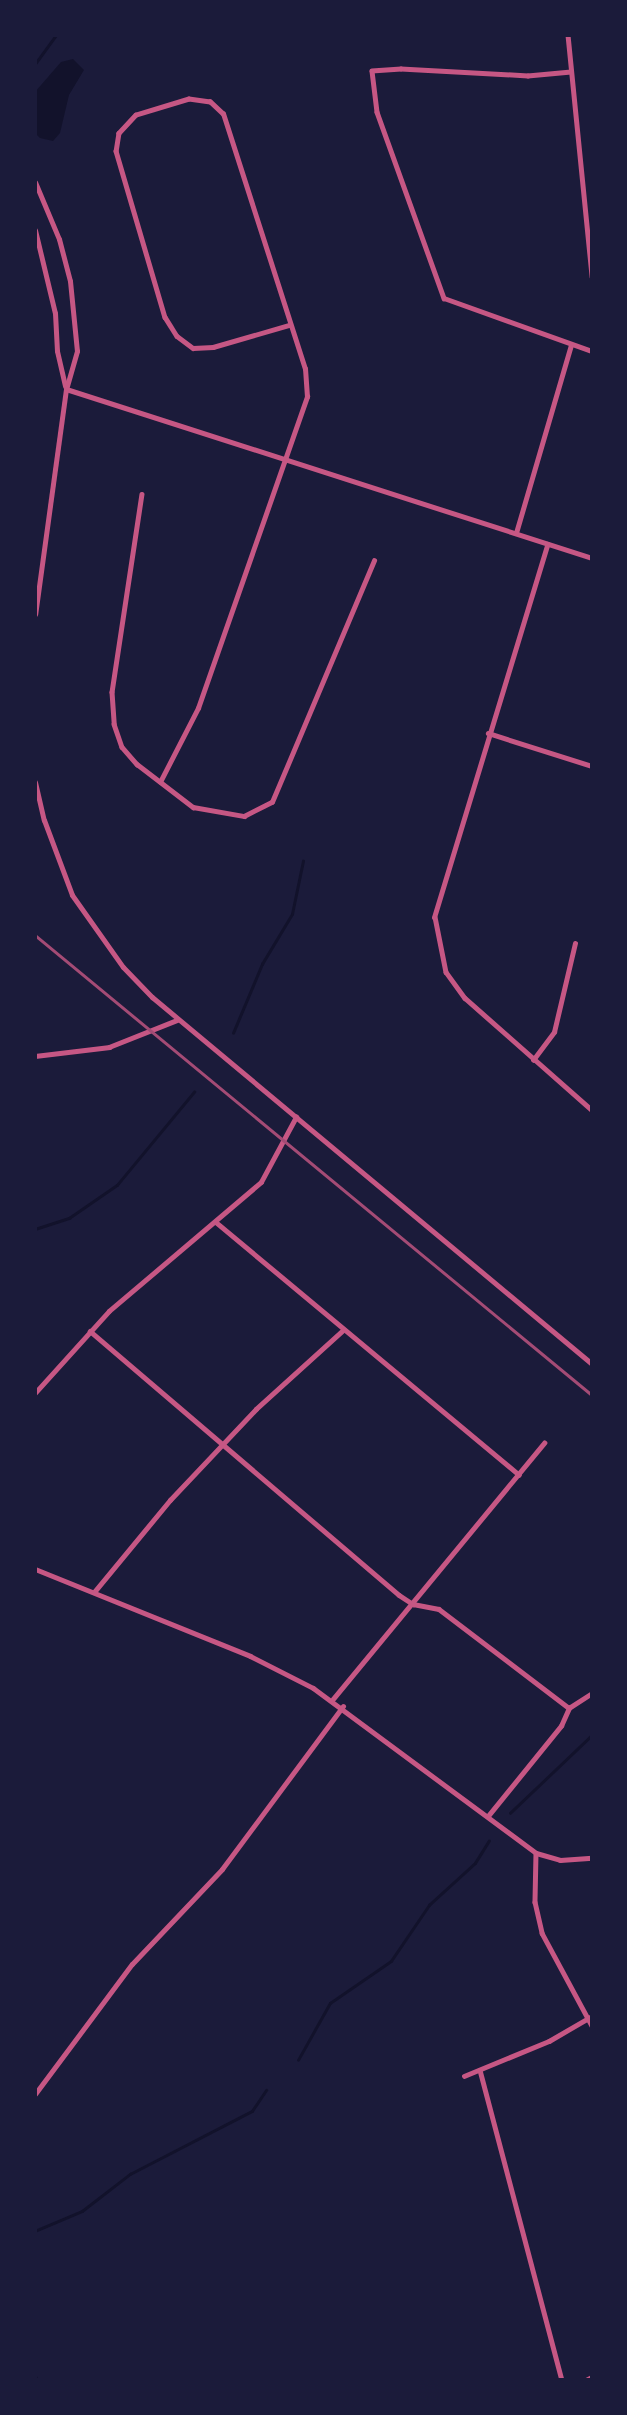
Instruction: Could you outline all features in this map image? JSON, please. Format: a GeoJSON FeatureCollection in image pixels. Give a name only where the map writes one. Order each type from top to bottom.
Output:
{"type":"FeatureCollection","features":[{"type":"Feature","properties":{"kind":"street"},"geometry":{"type":"LineString","coordinates":[[568,35],[592,277]]}},
{"type":"Feature","properties":{"kind":"street"},"geometry":{"type":"LineString","coordinates":[[571,72],[528,76],[401,68],[372,71],[377,112],[444,299],[592,351]]}},
{"type":"Feature","properties":{"kind":"street"},"geometry":{"type":"LineString","coordinates":[[160,782],[198,708],[307,397],[306,369],[289,324],[223,114],[210,102],[189,99],[136,115],[119,132],[116,151],[165,317],[177,336],[193,348],[213,347],[289,324]]}},
{"type":"Feature","properties":{"kind":"street"},"geometry":{"type":"LineString","coordinates":[[35,182],[59,239],[70,281],[77,351],[66,390],[35,614]]}},
{"type":"Feature","properties":{"kind":"street"},"geometry":{"type":"LineString","coordinates":[[35,230],[53,299],[57,351],[66,390]]}},
{"type":"Feature","properties":{"kind":"street"},"geometry":{"type":"LineString","coordinates":[[516,533],[571,345]]}},
{"type":"Feature","properties":{"kind":"street"},"geometry":{"type":"LineString","coordinates":[[66,390],[592,558]]}},
{"type":"Feature","properties":{"kind":"street"},"geometry":{"type":"LineString","coordinates":[[142,494],[112,692],[122,747],[160,782],[193,807],[222,815],[244,816],[272,802],[374,561]]}},
{"type":"Feature","properties":{"kind":"street"},"geometry":{"type":"LineString","coordinates":[[548,544],[438,897],[438,944],[446,972],[465,998],[592,1110]]}},
{"type":"Feature","properties":{"kind":"street"},"geometry":{"type":"LineString","coordinates":[[488,733],[592,766]]}},
{"type":"Feature","properties":{"kind":"street"},"geometry":{"type":"LineString","coordinates":[[35,782],[44,820],[72,895],[123,967],[177,1020],[592,1364]]}},
{"type":"Feature","properties":{"kind":"street"},"geometry":{"type":"LineString","coordinates":[[533,1060],[554,1032],[575,943]]}},
{"type":"Feature","properties":{"kind":"street"},"geometry":{"type":"LineString","coordinates":[[35,1055],[108,1047],[177,1020]]}},
{"type":"Feature","properties":{"kind":"street"},"geometry":{"type":"LineString","coordinates":[[35,1393],[90,1331],[261,1182],[296,1117]]}},
{"type":"Feature","properties":{"kind":"street"},"geometry":{"type":"LineString","coordinates":[[217,1223],[519,1475]]}},
{"type":"Feature","properties":{"kind":"street"},"geometry":{"type":"LineString","coordinates":[[95,1591],[119,1558],[222,1446],[343,1330]]}},
{"type":"Feature","properties":{"kind":"street"},"geometry":{"type":"LineString","coordinates":[[90,1331],[222,1446],[413,1604],[439,1609],[569,1708]]}},
{"type":"Feature","properties":{"kind":"street"},"geometry":{"type":"LineString","coordinates":[[333,1699],[544,1443]]}},
{"type":"Feature","properties":{"kind":"street"},"geometry":{"type":"LineString","coordinates":[[35,1569],[95,1591],[250,1656],[333,1699],[536,1853],[561,1860],[592,1858]]}},
{"type":"Feature","properties":{"kind":"street"},"geometry":{"type":"LineString","coordinates":[[488,1816],[561,1726],[569,1708],[592,1693]]}},
{"type":"Feature","properties":{"kind":"street"},"geometry":{"type":"LineString","coordinates":[[35,2094],[132,1965],[222,1869],[343,1706]]}},
{"type":"Feature","properties":{"kind":"street"},"geometry":{"type":"LineString","coordinates":[[536,1853],[535,1902],[542,1933],[592,2026]]}},
{"type":"Feature","properties":{"kind":"street"},"geometry":{"type":"LineString","coordinates":[[464,2077],[590,2018]]}},
{"type":"Feature","properties":{"kind":"street"},"geometry":{"type":"LineString","coordinates":[[480,2070],[562,2380]]}},
{"type":"Feature","properties":{"kind":"street"},"geometry":{"type":"LineString","coordinates":[[586,2380],[592,2377]]}},
{"type":"Feature","properties":{"kind":"shaded area"},"geometry":{"type":"Polygon","coordinates":[[[73,59],[84,70],[69,95],[60,133],[53,141],[40,138],[35,133],[35,92],[61,62],[73,59]]]}},
{"type":"Feature","properties":{"kind":"waterway"},"geometry":{"type":"LineString","coordinates":[[35,64],[56,35]]}},
{"type":"Feature","properties":{"kind":"waterway"},"geometry":{"type":"LineString","coordinates":[[233,1033],[262,964],[292,914],[303,861]]}},
{"type":"Feature","properties":{"kind":"waterway"},"geometry":{"type":"LineString","coordinates":[[35,1229],[69,1218],[117,1185],[194,1092]]}},
{"type":"Feature","properties":{"kind":"waterway"},"geometry":{"type":"LineString","coordinates":[[510,1813],[592,1735]]}},
{"type":"Feature","properties":{"kind":"waterway"},"geometry":{"type":"LineString","coordinates":[[298,2060],[330,2003],[391,1961],[429,1905],[475,1863],[489,1841]]}},
{"type":"Feature","properties":{"kind":"waterway"},"geometry":{"type":"LineString","coordinates":[[35,2231],[82,2211],[130,2174],[252,2111],[266,2090]]}},
{"type":"Feature","properties":{"kind":"waterway"},"geometry":{"type":"LineString","coordinates":[[35,2375],[37,2380]]}},
{"type":"Feature","properties":{"kind":"railway"},"geometry":{"type":"LineString","coordinates":[[35,935],[592,1395]]}}]}
